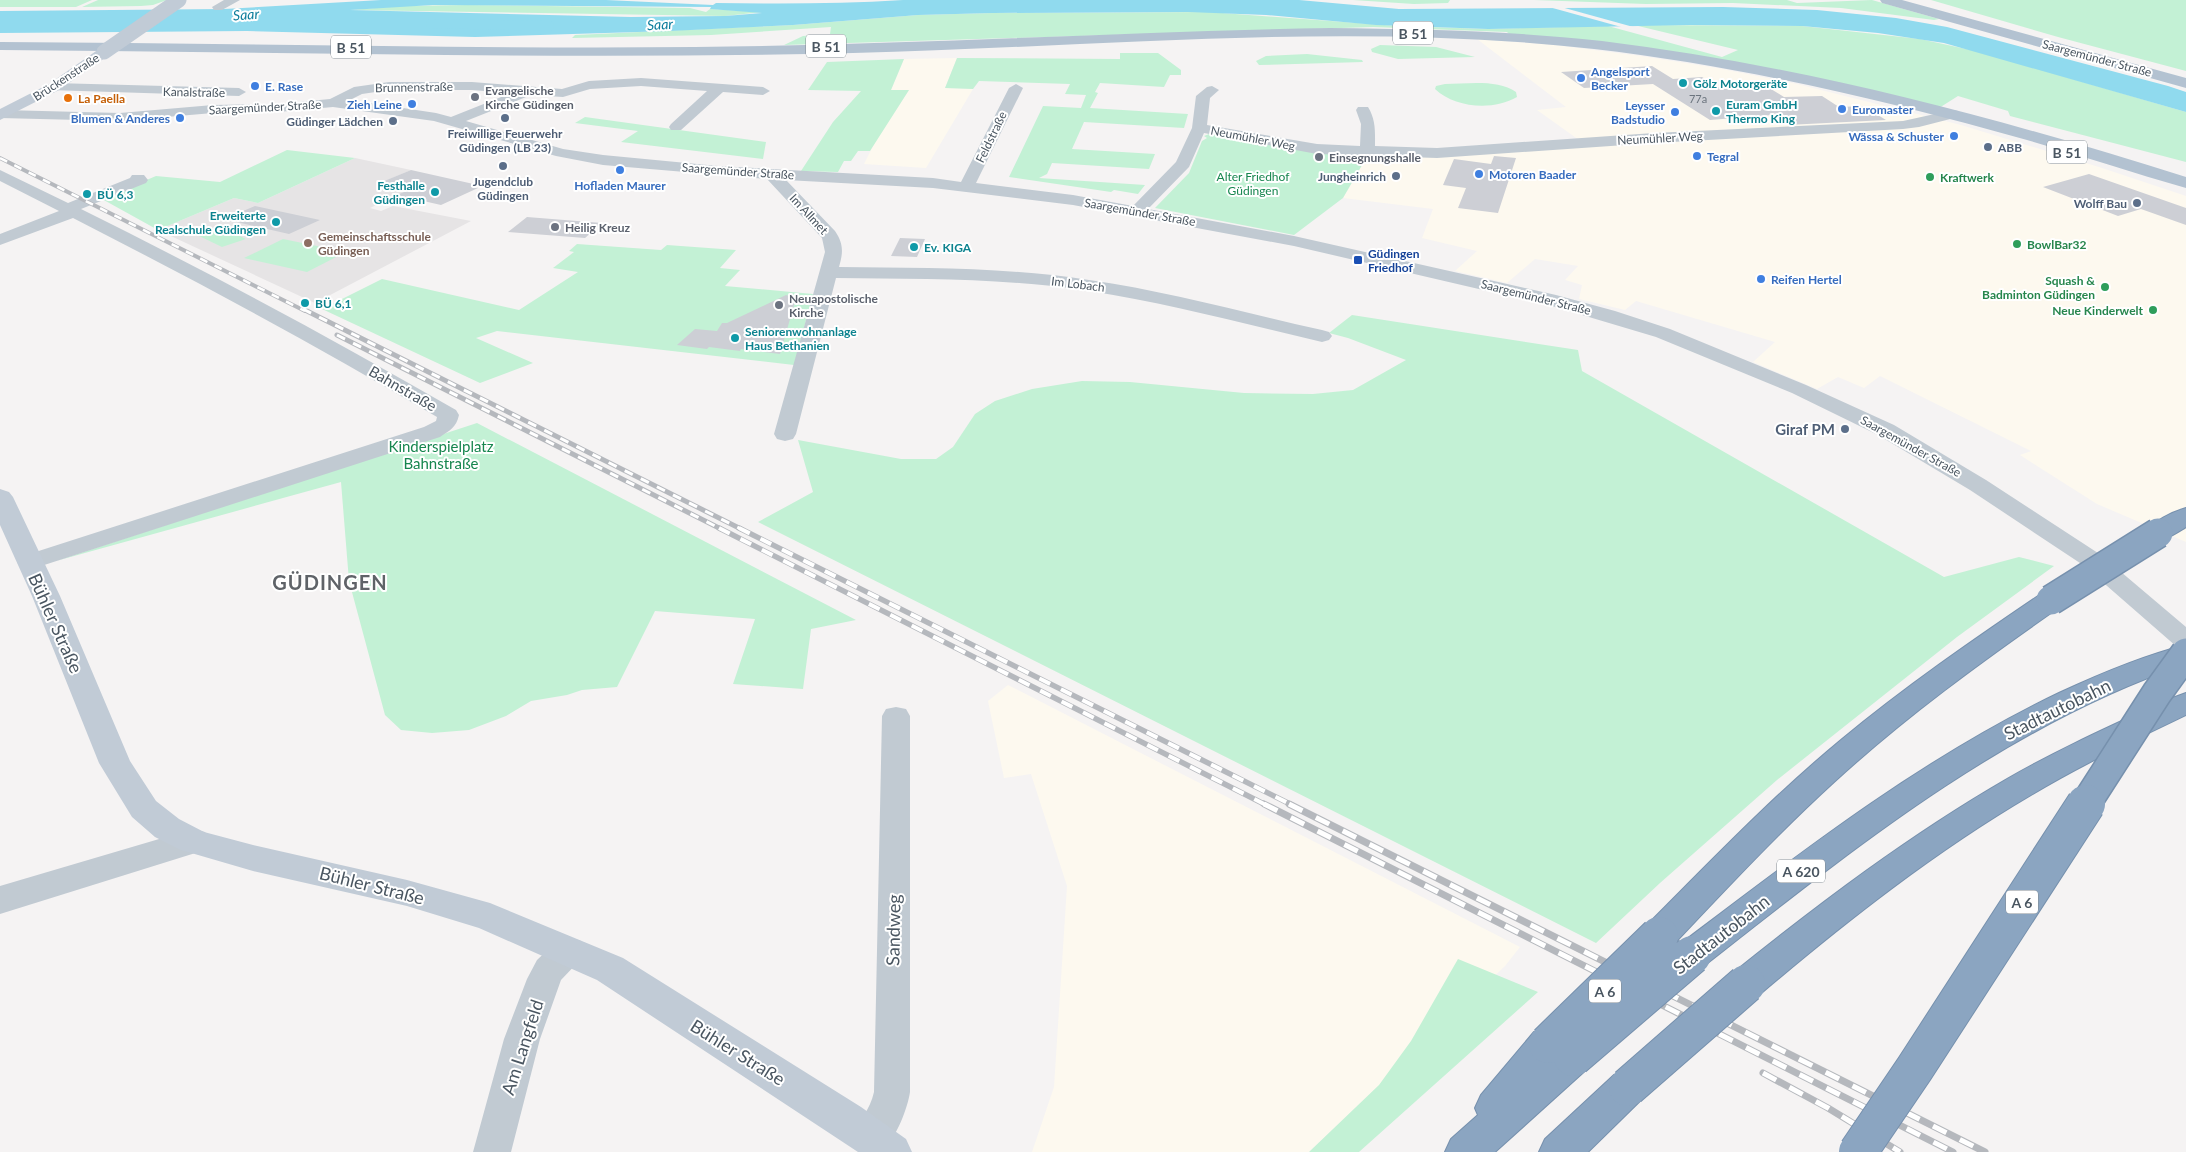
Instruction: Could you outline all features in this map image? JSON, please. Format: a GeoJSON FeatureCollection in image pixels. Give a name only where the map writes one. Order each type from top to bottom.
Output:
{"type":"FeatureCollection","features":[{"type":"Feature","properties":{"kind":"highway","name":"A 6"},"geometry":{"type":"LineString","coordinates":[[1459,1152],[1561,1050],[1659,936],[1793,801],[1862,740],[1937,681],[2052,600],[2186,516]]}},
{"type":"Feature","properties":{"kind":"highway","name":"A 6"},"geometry":{"type":"LineString","coordinates":[[1858,1152],[1915,1068],[2157,693],[2186,653]]}},
{"type":"Feature","properties":{"kind":"highway","name":"Stadtautobahn"},"geometry":{"type":"LineString","coordinates":[[1466,1152],[1561,1050],[1692,955],[1815,861],[1937,776],[1998,738],[2047,712],[2133,672],[2186,653]]}},
{"type":"Feature","properties":{"kind":"highway"},"geometry":{"type":"LineString","coordinates":[[1560,1152],[1628,1087],[1746,984],[1826,918],[1884,874],[2008,793],[2066,761],[2186,703]]}},
{"type":"Feature","properties":{"kind":"main road","name":"Brückenstraße"},"geometry":{"type":"LineString","coordinates":[[1,110],[26,103],[54,87],[180,0]]}},
{"type":"Feature","properties":{"kind":"main road","name":"Saargemünder Straße"},"geometry":{"type":"LineString","coordinates":[[1888,0],[2186,82]]}},
{"type":"Feature","properties":{"kind":"main road","name":"B 51"},"geometry":{"type":"LineString","coordinates":[[183,47],[496,52],[780,50],[1303,33],[1455,34],[1603,46],[1690,58],[1780,76],[1950,116],[2186,183]]}},
{"type":"Feature","properties":{"kind":"main road","name":"B 51"},"geometry":{"type":"LineString","coordinates":[[1,49],[183,47],[473,48],[1043,42]]}},
{"type":"Feature","properties":{"kind":"main road"},"geometry":{"type":"LineString","coordinates":[[331,57],[386,56],[473,48]]}},
{"type":"Feature","properties":{"kind":"main road"},"geometry":{"type":"LineString","coordinates":[[1,49],[99,55],[395,58],[496,52]]}},
{"type":"Feature","properties":{"kind":"main road","name":"B 51"},"geometry":{"type":"LineString","coordinates":[[1950,116],[2186,190]]}},
{"type":"Feature","properties":{"kind":"main road","name":"Bühler Straße"},"geometry":{"type":"LineString","coordinates":[[0,497],[46,596],[116,762],[144,809],[167,828],[193,841],[253,858],[416,895],[490,917],[569,950],[610,969],[880,1145]]}},
{"type":"Feature","properties":{"kind":"street"},"geometry":{"type":"LineString","coordinates":[[218,7],[234,0]]}},
{"type":"Feature","properties":{"kind":"street","name":"Brunnenstraße"},"geometry":{"type":"LineString","coordinates":[[333,103],[359,90],[378,86],[472,86],[563,93],[589,85],[641,82],[764,91]]}},
{"type":"Feature","properties":{"kind":"street","name":"Kanalstraße"},"geometry":{"type":"LineString","coordinates":[[54,87],[253,92]]}},
{"type":"Feature","properties":{"kind":"street"},"geometry":{"type":"LineString","coordinates":[[676,127],[719,88]]}},
{"type":"Feature","properties":{"kind":"street","name":"Feldstraße"},"geometry":{"type":"LineString","coordinates":[[967,186],[1016,88]]}},
{"type":"Feature","properties":{"kind":"street"},"geometry":{"type":"LineString","coordinates":[[453,121],[528,90]]}},
{"type":"Feature","properties":{"kind":"street","name":"Neumühler Weg"},"geometry":{"type":"LineString","coordinates":[[1137,211],[1183,164],[1199,128],[1203,96],[1212,90]]}},
{"type":"Feature","properties":{"kind":"street"},"geometry":{"type":"LineString","coordinates":[[288,94],[333,103]]}},
{"type":"Feature","properties":{"kind":"street","name":"Saargemünder Straße"},"geometry":{"type":"LineString","coordinates":[[1,110],[120,117],[213,109],[278,108],[333,103],[453,121],[551,150],[588,158],[682,168],[967,186],[1137,211],[1294,241],[1556,301],[1638,324],[1738,363],[1808,393],[1886,430],[1978,485],[2092,560],[2118,580],[2186,642]]}},
{"type":"Feature","properties":{"kind":"street"},"geometry":{"type":"LineString","coordinates":[[1363,110],[1368,124],[1366,151]]}},
{"type":"Feature","properties":{"kind":"street","name":"Neumühler Weg"},"geometry":{"type":"LineString","coordinates":[[1199,128],[1308,148],[1437,153],[1654,138],[1903,125],[1950,116]]}},
{"type":"Feature","properties":{"kind":"street","name":"Bahnstraße"},"geometry":{"type":"LineString","coordinates":[[0,174],[271,314],[448,415],[446,424],[432,432],[29,562]]}},
{"type":"Feature","properties":{"kind":"street","name":"Im Allmet"},"geometry":{"type":"LineString","coordinates":[[772,174],[821,226],[832,240],[834,252],[785,434]]}},
{"type":"Feature","properties":{"kind":"street"},"geometry":{"type":"LineString","coordinates":[[0,240],[137,182],[140,180],[138,178]]}},
{"type":"Feature","properties":{"kind":"street","name":"Im Lobach"},"geometry":{"type":"LineString","coordinates":[[829,272],[976,274],[1088,285],[1142,295],[1322,336]]}},
{"type":"Feature","properties":{"kind":"street","name":"Sandweg"},"geometry":{"type":"LineString","coordinates":[[880,1145],[883,1121],[890,1106],[892,1092],[896,716]]}},
{"type":"Feature","properties":{"kind":"street"},"geometry":{"type":"LineString","coordinates":[[0,900],[193,841]]}},
{"type":"Feature","properties":{"kind":"street","name":"Am Langfeld"},"geometry":{"type":"LineString","coordinates":[[492,1152],[522,1039],[544,979],[549,970],[569,950]]}},
{"type":"Feature","properties":{"kind":"shaded area"},"geometry":{"type":"Polygon","coordinates":[[[1477,39],[1555,45],[1641,56],[1717,68],[1797,84],[1961,125],[2186,196],[2186,542],[2097,504],[2020,455],[2031,451],[1880,376],[1864,388],[1838,377],[1817,389],[1753,362],[1775,342],[1636,301],[1625,310],[1579,299],[1582,285],[1565,280],[1578,266],[1535,259],[1507,283],[1455,271],[1477,251],[1422,238],[1433,209],[1343,198],[1369,153],[1579,140],[1537,110],[1566,107],[1477,39]]]}},
{"type":"Feature","properties":{"kind":"shaded area"},"geometry":{"type":"Polygon","coordinates":[[[957,58],[945,88],[973,89],[926,168],[864,164],[874,144],[909,90],[891,90],[904,59],[957,58]]]}},
{"type":"Feature","properties":{"kind":"shaded area","name":"Gemeinschaftsschule Güdingen"},"geometry":{"type":"Polygon","coordinates":[[[355,158],[411,170],[378,184],[406,191],[370,208],[381,211],[393,206],[471,221],[315,303],[158,230],[234,198],[258,203],[355,158]]]}},
{"type":"Feature","properties":{"kind":"shaded area"},"geometry":{"type":"Polygon","coordinates":[[[1008,685],[1520,947],[1505,966],[1309,1152],[1032,1152],[1054,1087],[1067,886],[1031,774],[1004,778],[988,701],[1008,685]]]}},
{"type":"Feature","properties":{"kind":"green space"},"geometry":{"type":"Polygon","coordinates":[[[0,0],[92,0],[76,7],[0,7],[0,0]]]}},
{"type":"Feature","properties":{"kind":"green space"},"geometry":{"type":"Polygon","coordinates":[[[98,0],[167,0],[153,5],[141,6],[82,7],[98,0]]]}},
{"type":"Feature","properties":{"kind":"green space"},"geometry":{"type":"Polygon","coordinates":[[[1353,0],[1450,0],[1448,3],[1414,4],[1353,0]]]}},
{"type":"Feature","properties":{"kind":"green space"},"geometry":{"type":"Polygon","coordinates":[[[1534,0],[1787,0],[1797,3],[1872,0],[1939,19],[1934,20],[1841,8],[1733,3],[1646,4],[1534,0]]]}},
{"type":"Feature","properties":{"kind":"green space"},"geometry":{"type":"Polygon","coordinates":[[[1931,0],[2186,0],[2186,71],[2058,37],[1931,0]]]}},
{"type":"Feature","properties":{"kind":"green space"},"geometry":{"type":"Polygon","coordinates":[[[402,6],[690,8],[706,12],[710,9],[762,12],[725,16],[350,10],[402,6]]]}},
{"type":"Feature","properties":{"kind":"green space"},"geometry":{"type":"Polygon","coordinates":[[[1209,12],[1398,26],[1488,29],[1608,26],[1722,57],[1738,50],[1634,25],[1802,26],[1920,39],[1980,52],[2186,112],[2186,162],[2010,116],[2008,111],[1958,96],[1939,108],[1758,68],[1509,34],[1507,32],[1373,27],[784,45],[803,36],[830,34],[831,27],[711,35],[572,38],[575,35],[793,25],[918,15],[1209,12]]]}},
{"type":"Feature","properties":{"kind":"green space"},"geometry":{"type":"Polygon","coordinates":[[[1380,45],[1436,47],[1475,57],[1398,59],[1372,52],[1371,49],[1380,45]]]}},
{"type":"Feature","properties":{"kind":"green space"},"geometry":{"type":"Polygon","coordinates":[[[1120,53],[1158,53],[1181,70],[1181,75],[1170,75],[1164,87],[1100,83],[1095,92],[1098,93],[1090,108],[1188,114],[1184,128],[1084,122],[1072,149],[1155,154],[1149,169],[1052,163],[1047,174],[1039,178],[1145,185],[1138,194],[1114,190],[1111,192],[1009,177],[1043,106],[1081,108],[1086,95],[1065,94],[1070,84],[979,81],[973,89],[945,88],[957,58],[1120,59],[1120,53]]]}},
{"type":"Feature","properties":{"kind":"green space"},"geometry":{"type":"Polygon","coordinates":[[[1307,54],[1362,60],[1363,62],[1259,65],[1256,61],[1266,56],[1307,54]]]}},
{"type":"Feature","properties":{"kind":"green space"},"geometry":{"type":"Polygon","coordinates":[[[904,59],[891,90],[909,90],[870,151],[858,151],[851,161],[844,161],[838,172],[801,171],[833,122],[861,91],[808,90],[827,62],[904,59]]]}},
{"type":"Feature","properties":{"kind":"green space"},"geometry":{"type":"Polygon","coordinates":[[[1482,83],[1500,85],[1516,92],[1517,97],[1486,106],[1463,104],[1443,95],[1435,89],[1436,86],[1482,83]]]}},
{"type":"Feature","properties":{"kind":"green space"},"geometry":{"type":"Polygon","coordinates":[[[585,117],[766,142],[763,159],[621,142],[638,131],[575,123],[585,117]]]}},
{"type":"Feature","properties":{"kind":"green space","name":"Alter Friedhof Güdingen"},"geometry":{"type":"Polygon","coordinates":[[[1209,134],[1369,153],[1343,198],[1294,235],[1155,208],[1189,173],[1202,141],[1207,138],[1204,136],[1209,134]]]}},
{"type":"Feature","properties":{"kind":"green space"},"geometry":{"type":"Polygon","coordinates":[[[287,150],[355,158],[258,203],[234,198],[158,230],[102,199],[156,176],[220,182],[287,150]]]}},
{"type":"Feature","properties":{"kind":"green space"},"geometry":{"type":"Polygon","coordinates":[[[219,226],[246,239],[222,247],[195,234],[219,226]]]}},
{"type":"Feature","properties":{"kind":"green space"},"geometry":{"type":"Polygon","coordinates":[[[283,239],[346,252],[307,272],[244,258],[283,239]]]}},
{"type":"Feature","properties":{"kind":"green space"},"geometry":{"type":"Polygon","coordinates":[[[577,244],[661,250],[667,245],[736,250],[720,268],[740,270],[725,286],[813,294],[794,365],[497,331],[476,338],[533,363],[480,383],[322,309],[382,279],[519,310],[578,272],[553,268],[574,252],[569,251],[577,244]]]}},
{"type":"Feature","properties":{"kind":"green space"},"geometry":{"type":"Polygon","coordinates":[[[1352,315],[1578,350],[1582,371],[1944,577],[2019,557],[2054,566],[1957,637],[1777,780],[1660,883],[1596,943],[758,522],[813,492],[798,440],[901,459],[936,459],[953,447],[975,414],[995,401],[1032,389],[1082,381],[1130,382],[1244,393],[1313,394],[1353,390],[1406,360],[1348,338],[1329,333],[1352,315]]]}},
{"type":"Feature","properties":{"kind":"green space","name":"Kinderspielplatz Bahnstraße"},"geometry":{"type":"Polygon","coordinates":[[[477,423],[856,620],[811,629],[803,689],[733,684],[755,619],[655,611],[617,687],[582,690],[567,695],[531,701],[506,716],[469,730],[432,733],[401,730],[385,715],[349,581],[341,482],[56,561],[477,423]]]}},
{"type":"Feature","properties":{"kind":"green space"},"geometry":{"type":"Polygon","coordinates":[[[1458,959],[1538,992],[1359,1152],[1309,1152],[1379,1085],[1411,1041],[1458,959]]]}},
{"type":"Feature","properties":{"kind":"water","name":"Saar"},"geometry":{"type":"Polygon","coordinates":[[[381,0],[606,0],[713,5],[716,3],[903,0],[1299,0],[1399,9],[1723,7],[1817,10],[1896,18],[1947,27],[2168,86],[2186,92],[2186,112],[1944,43],[1878,33],[1802,26],[1690,25],[1488,29],[1376,25],[1266,15],[1188,12],[918,15],[793,25],[475,37],[247,31],[0,33],[0,11],[224,9],[381,0]],[[433,5],[350,10],[631,17],[725,16],[762,13],[710,9],[711,7],[433,5]]]}},
{"type":"Feature","properties":{"kind":"pier"},"geometry":{"type":"Polygon","coordinates":[[[1549,7],[1561,7],[1637,28],[1625,28],[1549,7]]]}},
{"type":"Feature","properties":{"kind":"building"},"geometry":{"type":"Polygon","coordinates":[[[1652,66],[1673,79],[1702,77],[1720,88],[1766,86],[1784,97],[1822,96],[1839,107],[1863,106],[1886,120],[1787,125],[1772,115],[1710,120],[1653,84],[1584,88],[1561,72],[1652,66]]]}},
{"type":"Feature","properties":{"kind":"building","name":"Motoren Baader"},"geometry":{"type":"Polygon","coordinates":[[[1494,156],[1516,158],[1498,213],[1458,208],[1466,188],[1443,185],[1454,159],[1491,164],[1494,156]]]}},
{"type":"Feature","properties":{"kind":"building","name":"Festhalle Güdingen"},"geometry":{"type":"Polygon","coordinates":[[[411,170],[478,185],[474,187],[478,188],[441,205],[397,195],[406,191],[377,184],[411,170]]]}},
{"type":"Feature","properties":{"kind":"building","name":"Wolff Bau"},"geometry":{"type":"Polygon","coordinates":[[[2089,174],[2186,208],[2186,225],[2141,209],[2118,216],[2043,187],[2089,174]]]}},
{"type":"Feature","properties":{"kind":"building","name":"Erweiterte Realschule Güdingen"},"geometry":{"type":"Polygon","coordinates":[[[255,206],[320,220],[289,234],[224,219],[255,206]]]}},
{"type":"Feature","properties":{"kind":"building","name":"Heilig Kreuz"},"geometry":{"type":"Polygon","coordinates":[[[527,217],[602,223],[585,238],[508,232],[527,217]]]}},
{"type":"Feature","properties":{"kind":"building","name":"Ev. KIGA"},"geometry":{"type":"Polygon","coordinates":[[[900,238],[925,239],[917,257],[891,256],[900,238]]]}},
{"type":"Feature","properties":{"kind":"building","name":"Seniorenwohnanlage Haus Bethanien"},"geometry":{"type":"Polygon","coordinates":[[[786,295],[796,298],[780,354],[741,349],[740,351],[709,347],[707,349],[677,345],[695,329],[717,331],[722,323],[727,323],[786,295]]]}},
{"type":"Feature","properties":{"kind":"waterway"},"geometry":{"type":"LineString","coordinates":[[434,24],[546,26]]}},
{"type":"Feature","properties":{"kind":"railway"},"geometry":{"type":"LineString","coordinates":[[0,158],[305,311]]}},
{"type":"Feature","properties":{"kind":"railway"},"geometry":{"type":"LineString","coordinates":[[303,309],[741,529]]}},
{"type":"Feature","properties":{"kind":"railway"},"geometry":{"type":"LineString","coordinates":[[337,335],[721,529]]}},
{"type":"Feature","properties":{"kind":"railway"},"geometry":{"type":"LineString","coordinates":[[719,528],[1266,805]]}},
{"type":"Feature","properties":{"kind":"railway"},"geometry":{"type":"LineString","coordinates":[[739,528],[1292,805]]}},
{"type":"Feature","properties":{"kind":"railway"},"geometry":{"type":"LineString","coordinates":[[1264,804],[1953,1152]]}},
{"type":"Feature","properties":{"kind":"railway"},"geometry":{"type":"LineString","coordinates":[[1289,804],[1985,1152]]}},
{"type":"Feature","properties":{"kind":"railway"},"geometry":{"type":"LineString","coordinates":[[1763,1073],[1828,1108],[1900,1152]]}},
{"type":"Feature","properties":{"kind":"place","name":"Angelsport Becker"},"geometry":{"type":"Point","coordinates":[1581,78]}},
{"type":"Feature","properties":{"kind":"place","name":"Gölz Motorgeräte"},"geometry":{"type":"Point","coordinates":[1683,83]}},
{"type":"Feature","properties":{"kind":"place","name":"E. Rase"},"geometry":{"type":"Point","coordinates":[255,86]}},
{"type":"Feature","properties":{"kind":"place","name":"Evangelische Kirche Güdingen"},"geometry":{"type":"Point","coordinates":[475,97]}},
{"type":"Feature","properties":{"kind":"place","name":"La Paella"},"geometry":{"type":"Point","coordinates":[68,98]}},
{"type":"Feature","properties":{"kind":"place","name":"Zieh Leine"},"geometry":{"type":"Point","coordinates":[412,104]}},
{"type":"Feature","properties":{"kind":"place","name":"Euromaster"},"geometry":{"type":"Point","coordinates":[1842,109]}},
{"type":"Feature","properties":{"kind":"place","name":"Euram GmbH Thermo King"},"geometry":{"type":"Point","coordinates":[1716,111]}},
{"type":"Feature","properties":{"kind":"place","name":"Leysser Badstudio"},"geometry":{"type":"Point","coordinates":[1675,112]}},
{"type":"Feature","properties":{"kind":"place","name":"Blumen & Anderes"},"geometry":{"type":"Point","coordinates":[180,118]}},
{"type":"Feature","properties":{"kind":"place","name":"Freiwillige Feuerwehr Güdingen (LB 23)"},"geometry":{"type":"Point","coordinates":[505,118]}},
{"type":"Feature","properties":{"kind":"place","name":"Güdinger Lädchen"},"geometry":{"type":"Point","coordinates":[393,121]}},
{"type":"Feature","properties":{"kind":"place","name":"Wässa & Schuster"},"geometry":{"type":"Point","coordinates":[1954,136]}},
{"type":"Feature","properties":{"kind":"place","name":"ABB"},"geometry":{"type":"Point","coordinates":[1988,147]}},
{"type":"Feature","properties":{"kind":"place","name":"Tegral"},"geometry":{"type":"Point","coordinates":[1697,156]}},
{"type":"Feature","properties":{"kind":"place","name":"Einsegnungshalle"},"geometry":{"type":"Point","coordinates":[1319,157]}},
{"type":"Feature","properties":{"kind":"place","name":"Jugendclub Güdingen"},"geometry":{"type":"Point","coordinates":[503,166]}},
{"type":"Feature","properties":{"kind":"place","name":"Hofladen Maurer"},"geometry":{"type":"Point","coordinates":[620,170]}},
{"type":"Feature","properties":{"kind":"place","name":"Motoren Baader"},"geometry":{"type":"Point","coordinates":[1479,174]}},
{"type":"Feature","properties":{"kind":"place","name":"Jungheinrich"},"geometry":{"type":"Point","coordinates":[1396,176]}},
{"type":"Feature","properties":{"kind":"place","name":"Kraftwerk"},"geometry":{"type":"Point","coordinates":[1930,177]}},
{"type":"Feature","properties":{"kind":"place","name":"Festhalle Güdingen"},"geometry":{"type":"Point","coordinates":[435,192]}},
{"type":"Feature","properties":{"kind":"place","name":"BÜ 6,3"},"geometry":{"type":"Point","coordinates":[87,194]}},
{"type":"Feature","properties":{"kind":"place","name":"Wolff Bau"},"geometry":{"type":"Point","coordinates":[2137,203]}},
{"type":"Feature","properties":{"kind":"place","name":"Erweiterte Realschule Güdingen"},"geometry":{"type":"Point","coordinates":[276,222]}},
{"type":"Feature","properties":{"kind":"place","name":"Heilig Kreuz"},"geometry":{"type":"Point","coordinates":[555,227]}},
{"type":"Feature","properties":{"kind":"place","name":"Gemeinschaftsschule Güdingen"},"geometry":{"type":"Point","coordinates":[308,243]}},
{"type":"Feature","properties":{"kind":"place","name":"BowlBar32"},"geometry":{"type":"Point","coordinates":[2017,244]}},
{"type":"Feature","properties":{"kind":"place","name":"Ev. KIGA"},"geometry":{"type":"Point","coordinates":[914,247]}},
{"type":"Feature","properties":{"kind":"place","name":"Güdingen Friedhof"},"geometry":{"type":"Point","coordinates":[1358,260]}},
{"type":"Feature","properties":{"kind":"place","name":"Reifen Hertel"},"geometry":{"type":"Point","coordinates":[1761,279]}},
{"type":"Feature","properties":{"kind":"place","name":"Squash & Badminton Güdingen"},"geometry":{"type":"Point","coordinates":[2105,287]}},
{"type":"Feature","properties":{"kind":"place","name":"BÜ 6,1"},"geometry":{"type":"Point","coordinates":[305,303]}},
{"type":"Feature","properties":{"kind":"place","name":"Neuapostolische Kirche"},"geometry":{"type":"Point","coordinates":[779,305]}},
{"type":"Feature","properties":{"kind":"place","name":"Neue Kinderwelt"},"geometry":{"type":"Point","coordinates":[2153,310]}},
{"type":"Feature","properties":{"kind":"place","name":"Seniorenwohnanlage Haus Bethanien"},"geometry":{"type":"Point","coordinates":[735,338]}},
{"type":"Feature","properties":{"kind":"place","name":"Giraf PM"},"geometry":{"type":"Point","coordinates":[1845,429]}},
{"type":"Feature","properties":{"kind":"district","name":"GÜDINGEN"},"geometry":{"type":"Point","coordinates":[330,582]}}]}
